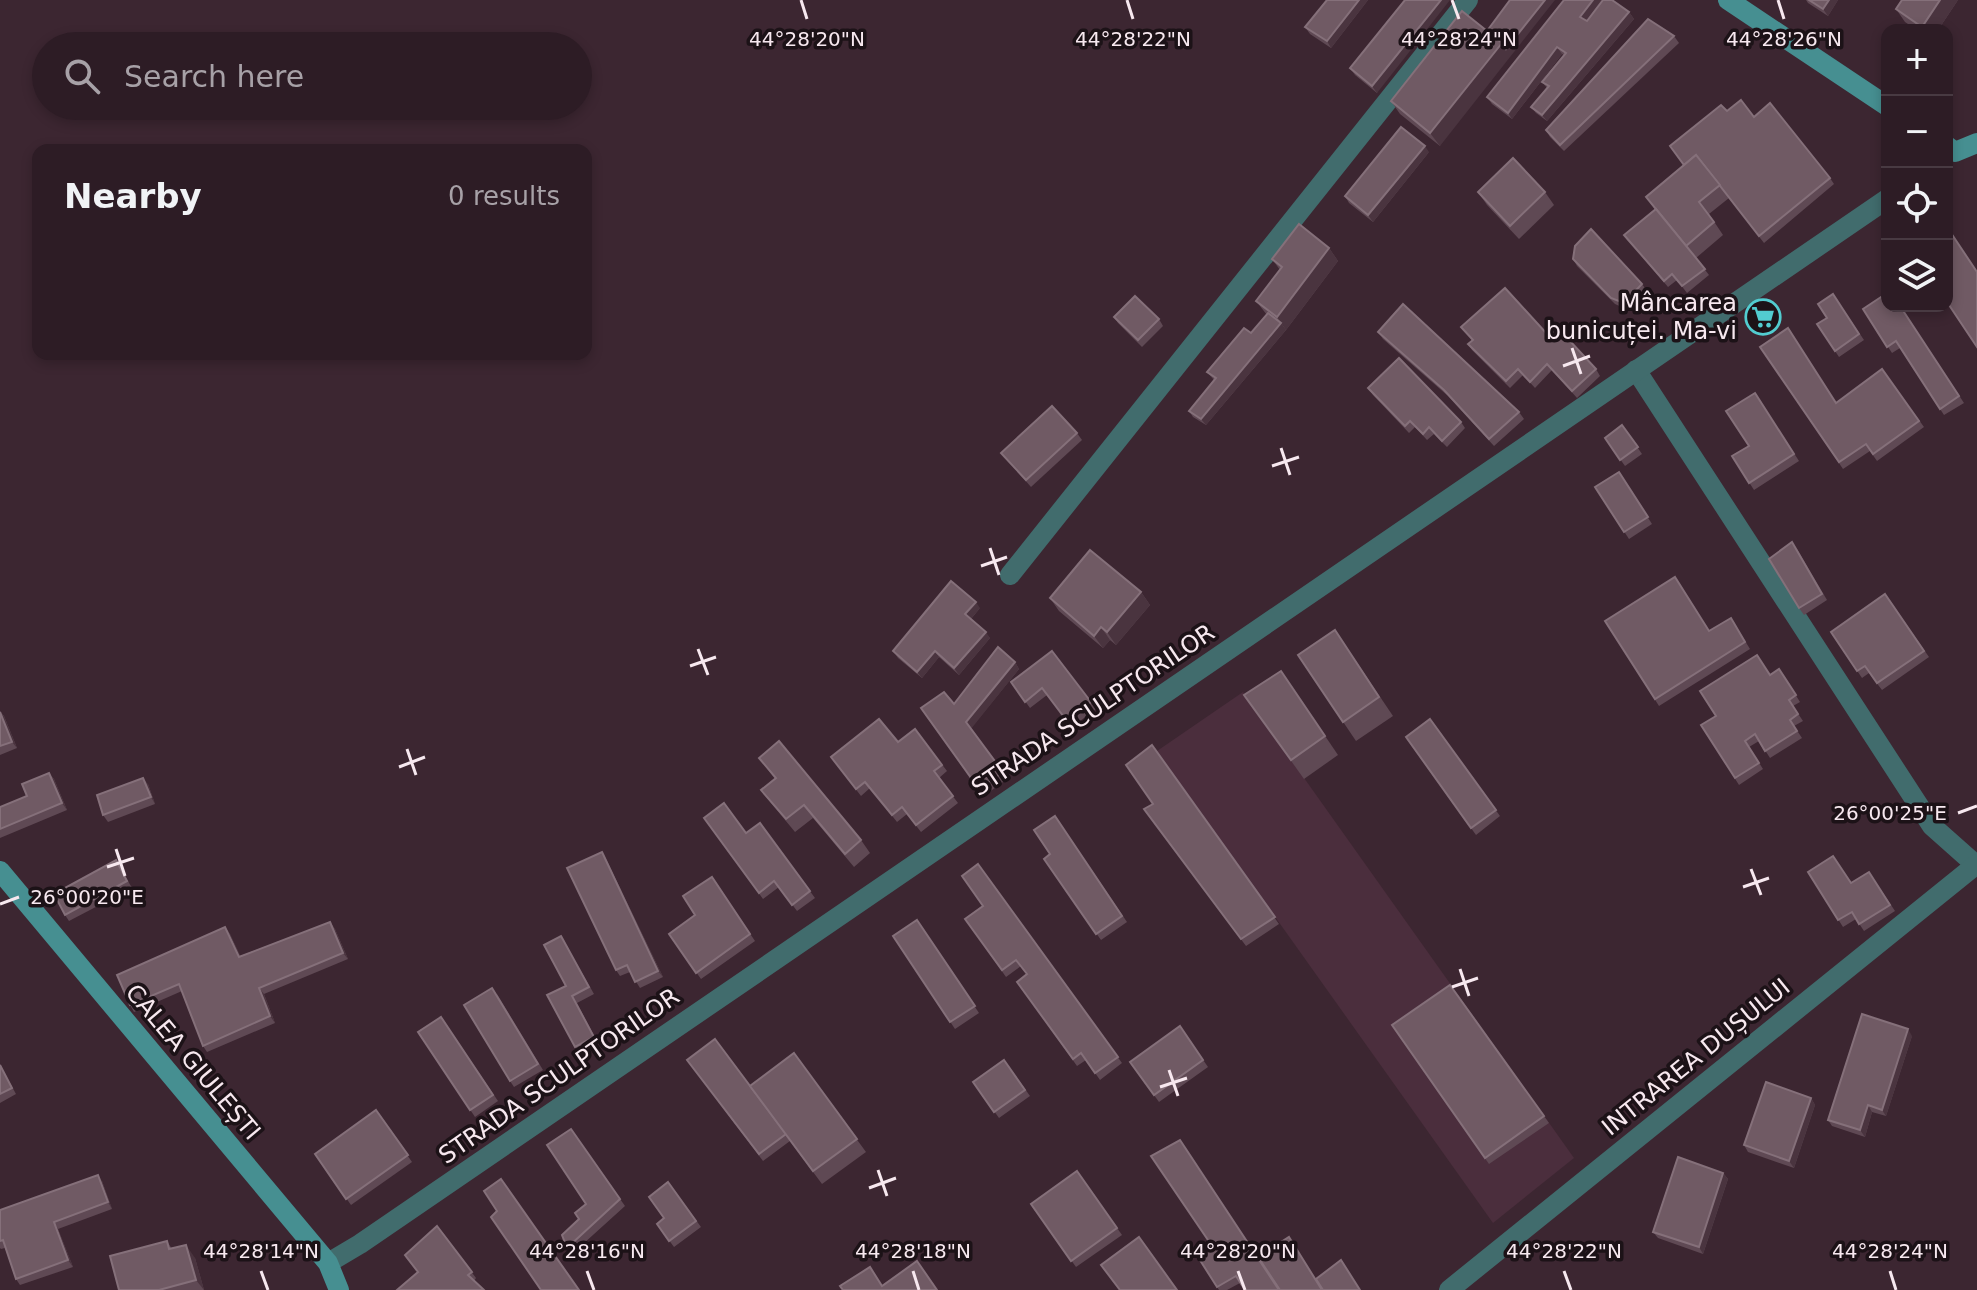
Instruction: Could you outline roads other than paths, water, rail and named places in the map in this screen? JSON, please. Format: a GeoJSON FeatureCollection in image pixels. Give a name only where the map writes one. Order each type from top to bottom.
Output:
{"type":"FeatureCollection","features":[{"type":"Feature","properties":{"kind":"main road"},"geometry":{"type":"LineString","coordinates":[[1728,0],[1881,102]]}},
{"type":"Feature","properties":{"kind":"main road"},"geometry":{"type":"LineString","coordinates":[[1953,151],[1977,143]]}},
{"type":"Feature","properties":{"kind":"main road","name":"CALEA GIULEȘTI"},"geometry":{"type":"LineString","coordinates":[[0,871],[328,1263],[339,1290]]}},
{"type":"Feature","properties":{"kind":"street"},"geometry":{"type":"LineString","coordinates":[[1010,575],[1468,0]]}},
{"type":"Feature","properties":{"kind":"street","name":"STRADA SCULPTORILOR"},"geometry":{"type":"LineString","coordinates":[[328,1263],[1881,203]]}},
{"type":"Feature","properties":{"kind":"street"},"geometry":{"type":"LineString","coordinates":[[1636,370],[1932,826],[1977,865]]}},
{"type":"Feature","properties":{"kind":"street","name":"INTRAREA DUȘULUI"},"geometry":{"type":"LineString","coordinates":[[1449,1290],[1977,865]]}},
{"type":"Feature","properties":{"kind":"place","name":"Mâncarea bunicuței. Ma-vi"},"geometry":{"type":"Point","coordinates":[1763,317]}}]}
